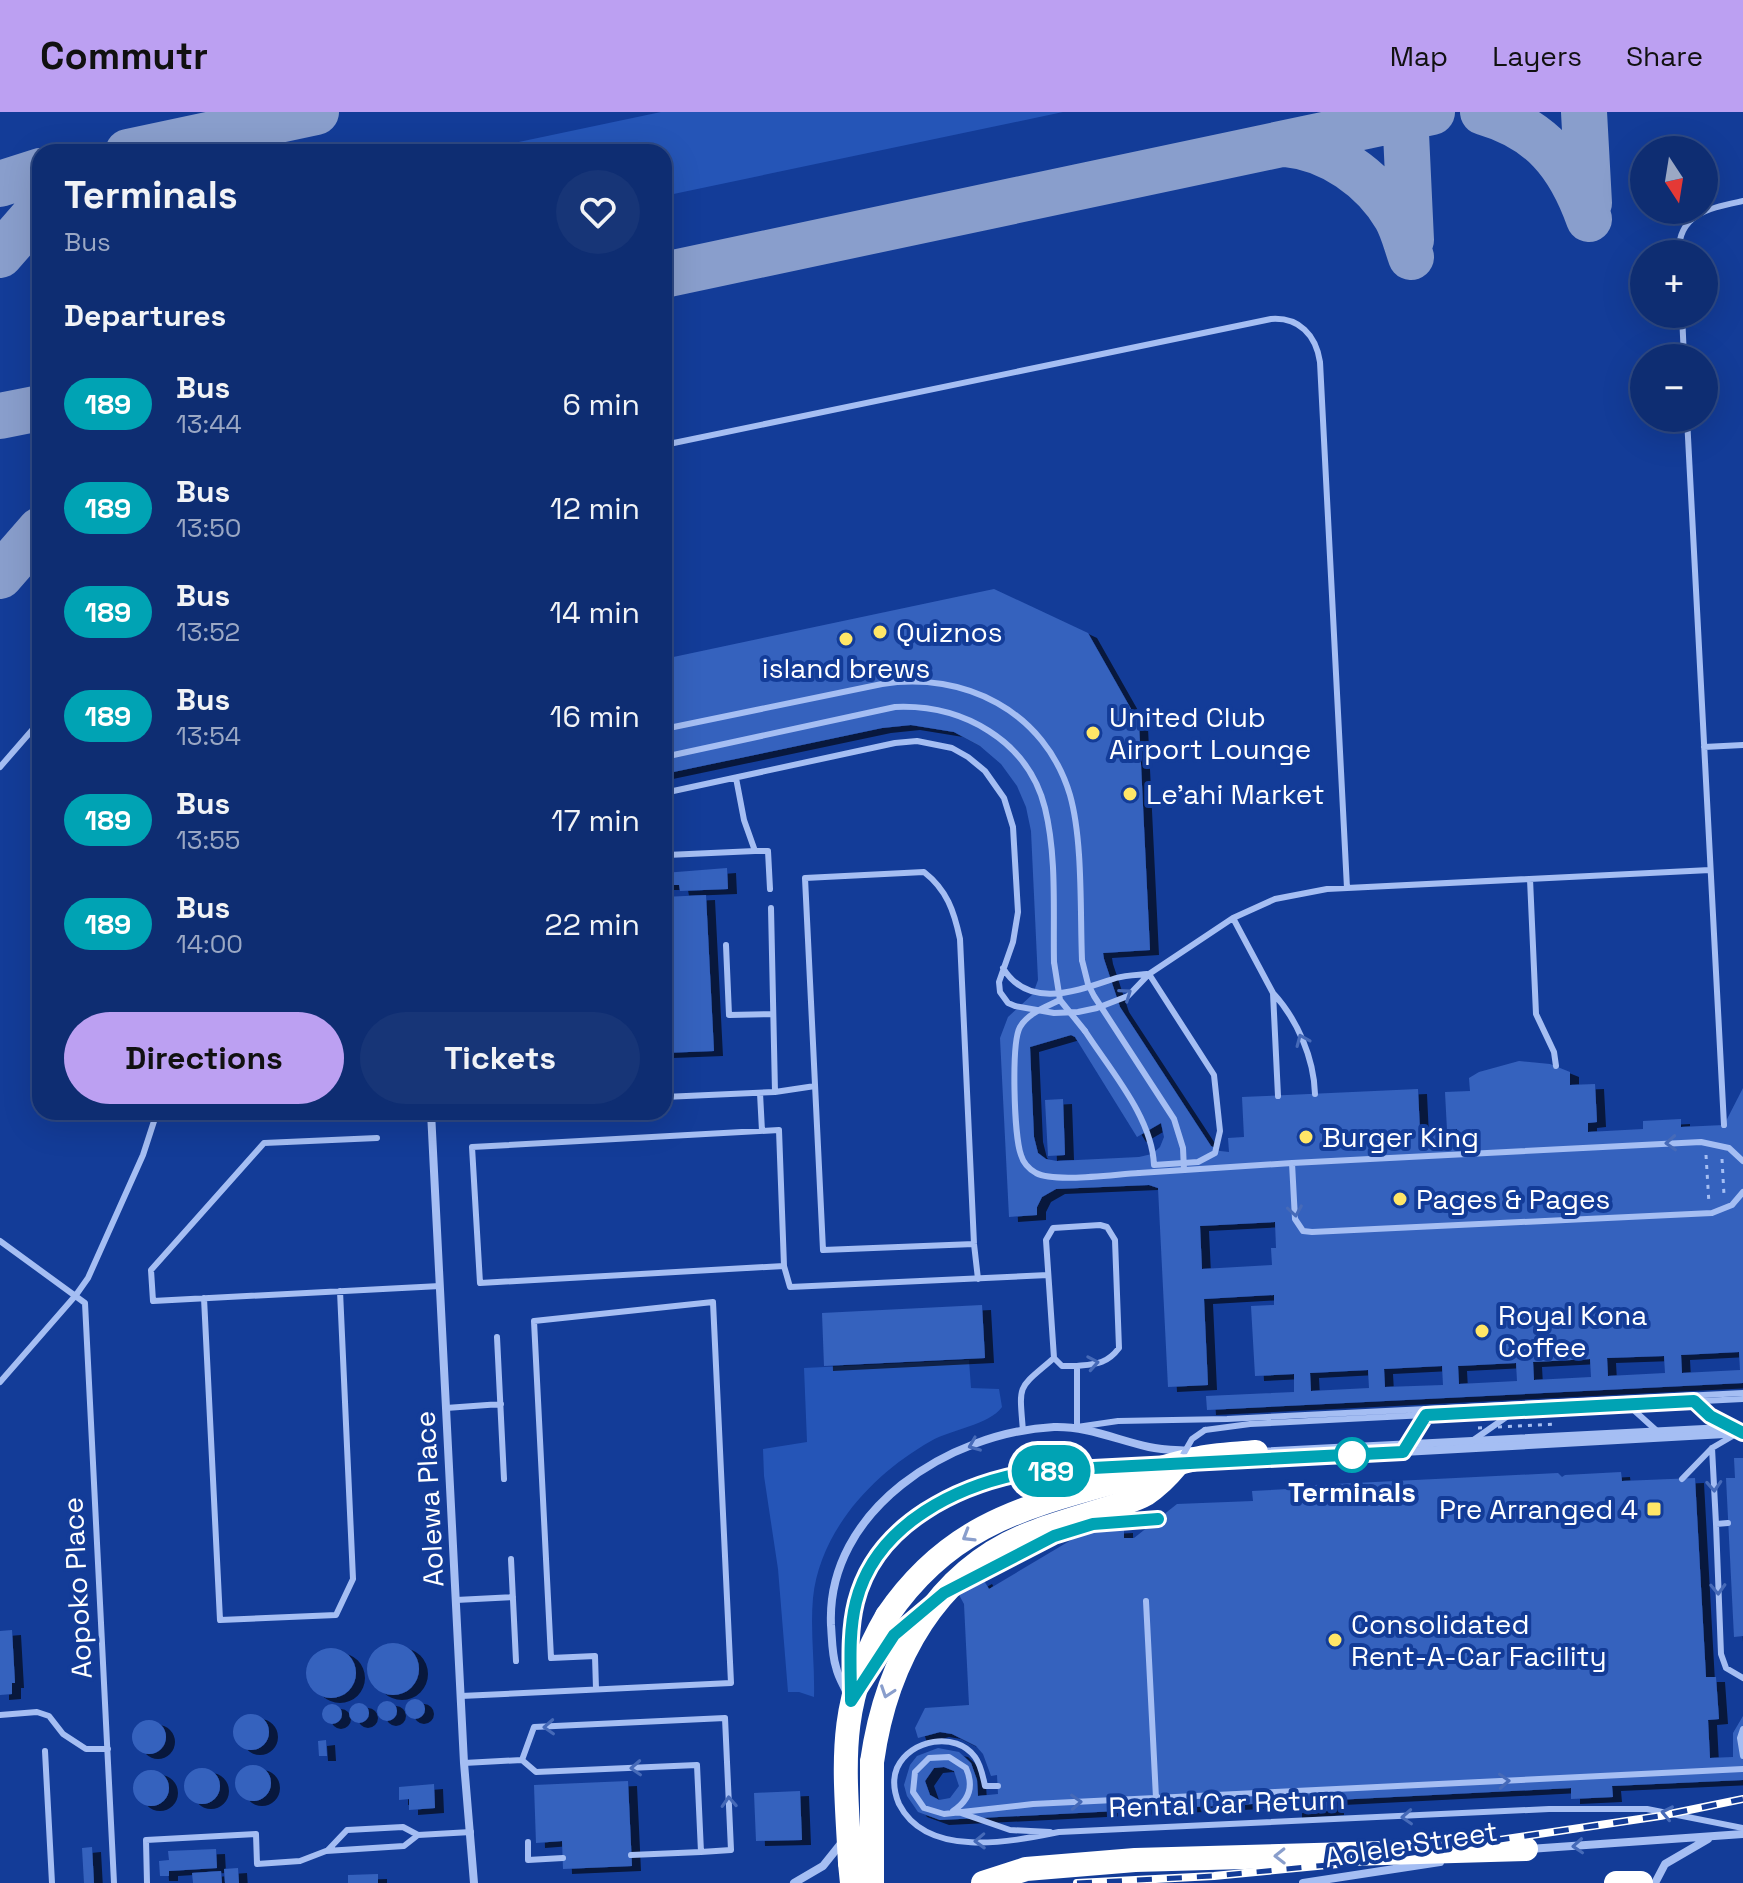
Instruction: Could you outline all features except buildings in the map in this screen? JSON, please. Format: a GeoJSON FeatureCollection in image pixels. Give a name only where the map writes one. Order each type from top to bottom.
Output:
{"type":"FeatureCollection","features":[{"type":"Feature","properties":{"kind":"highway"},"geometry":{"type":"LineString","coordinates":[[852,1883],[845,1762],[853,1691],[869,1647],[902,1594],[922,1572],[960,1540],[998,1519],[1038,1503],[1198,1458],[1256,1452]]}},
{"type":"Feature","properties":{"kind":"highway"},"geometry":{"type":"LineString","coordinates":[[872,1883],[872,1762],[876,1731],[885,1696],[913,1632],[955,1583],[1002,1547],[1033,1532],[1143,1496],[1163,1482],[1177,1465]]}},
{"type":"Feature","properties":{"kind":"highway"},"geometry":{"type":"LineString","coordinates":[[983,1883],[1026,1869],[1135,1860],[1526,1849]]}},
{"type":"Feature","properties":{"kind":"highway"},"geometry":{"type":"LineString","coordinates":[[1616,1883],[1641,1883]]}},
{"type":"Feature","properties":{"kind":"street","name":"Aolewa Place"},"geometry":{"type":"LineString","coordinates":[[431,1120],[464,1763],[474,1883]]}},
{"type":"Feature","properties":{"kind":"street"},"geometry":{"type":"LineString","coordinates":[[851,1701],[835,1667],[831,1617],[835,1578],[855,1536],[883,1501],[933,1464],[989,1439],[1023,1431],[1077,1427],[1153,1448],[1256,1452],[1657,1431],[1743,1431]]}},
{"type":"Feature","properties":{"kind":"street"},"geometry":{"type":"LineString","coordinates":[[861,1883],[851,1701],[855,1603],[876,1558],[894,1535],[952,1496],[1006,1476],[1035,1471],[1743,1431]]}},
{"type":"Feature","properties":{"kind":"street"},"geometry":{"type":"LineString","coordinates":[[794,1883],[823,1866],[837,1850],[846,1837],[857,1807]]}},
{"type":"Feature","properties":{"kind":"street","name":"Aolele Street"},"geometry":{"type":"LineString","coordinates":[[1303,1883],[1526,1849],[1743,1834]]}},
{"type":"Feature","properties":{"kind":"street"},"geometry":{"type":"LineString","coordinates":[[1655,1883],[1665,1864],[1712,1836]]}},
{"type":"Feature","properties":{"kind":"lane"},"geometry":{"type":"LineString","coordinates":[[1679,240],[1690,221],[1709,208],[1743,201]]}},
{"type":"Feature","properties":{"kind":"lane"},"geometry":{"type":"LineString","coordinates":[[672,443],[1271,319],[1297,324],[1313,339],[1320,362],[1347,888]]}},
{"type":"Feature","properties":{"kind":"lane"},"geometry":{"type":"LineString","coordinates":[[1688,432],[1724,1125]]}},
{"type":"Feature","properties":{"kind":"lane"},"geometry":{"type":"LineString","coordinates":[[672,727],[910,680],[954,684],[995,701],[1020,720],[1041,742],[1059,769],[1070,795],[1076,826],[1082,960],[1088,984],[1174,1119],[1183,1148],[1184,1170]]}},
{"type":"Feature","properties":{"kind":"lane"},"geometry":{"type":"LineString","coordinates":[[672,755],[895,707],[933,709],[982,725],[1012,748],[1042,796],[1050,840],[1054,962],[1060,1000],[1077,1019],[1148,1130],[1154,1165],[1206,1160],[1215,1153],[1220,1141],[1214,1075],[1149,974]]}},
{"type":"Feature","properties":{"kind":"lane"},"geometry":{"type":"LineString","coordinates":[[0,767],[32,733]]}},
{"type":"Feature","properties":{"kind":"lane"},"geometry":{"type":"LineString","coordinates":[[672,791],[895,743],[917,741],[943,746],[968,757],[997,785],[1013,827],[1017,923],[999,982],[1000,992],[1008,1003],[1015,1006],[1054,1013],[1088,1010],[1128,996],[1149,974],[1233,918],[1288,896],[1347,888],[1710,870]]}},
{"type":"Feature","properties":{"kind":"lane"},"geometry":{"type":"LineString","coordinates":[[1704,747],[1743,745]]}},
{"type":"Feature","properties":{"kind":"lane"},"geometry":{"type":"LineString","coordinates":[[736,778],[744,820],[755,851]]}},
{"type":"Feature","properties":{"kind":"lane"},"geometry":{"type":"LineString","coordinates":[[672,855],[768,851],[770,889]]}},
{"type":"Feature","properties":{"kind":"lane"},"geometry":{"type":"LineString","coordinates":[[974,1244],[823,1250],[805,878],[924,872],[950,901],[960,939],[978,1279]]}},
{"type":"Feature","properties":{"kind":"lane"},"geometry":{"type":"LineString","coordinates":[[1530,879],[1536,1014],[1554,1052],[1556,1066]]}},
{"type":"Feature","properties":{"kind":"lane"},"geometry":{"type":"LineString","coordinates":[[771,908],[775,1092]]}},
{"type":"Feature","properties":{"kind":"lane"},"geometry":{"type":"LineString","coordinates":[[1233,918],[1273,993],[1287,1007],[1308,1055],[1315,1094]]}},
{"type":"Feature","properties":{"kind":"lane"},"geometry":{"type":"LineString","coordinates":[[726,945],[729,1015],[773,1014]]}},
{"type":"Feature","properties":{"kind":"lane"},"geometry":{"type":"LineString","coordinates":[[1003,968],[1018,986],[1055,994],[1073,993],[1119,977],[1149,974]]}},
{"type":"Feature","properties":{"kind":"lane"},"geometry":{"type":"LineString","coordinates":[[1273,993],[1278,1096]]}},
{"type":"Feature","properties":{"kind":"lane"},"geometry":{"type":"LineString","coordinates":[[1060,1000],[1024,1021],[1015,1043],[1018,1143],[1026,1165],[1040,1175],[1054,1177],[1701,1142],[1729,1148],[1743,1161]]}},
{"type":"Feature","properties":{"kind":"lane"},"geometry":{"type":"LineString","coordinates":[[672,1097],[775,1092],[815,1086]]}},
{"type":"Feature","properties":{"kind":"lane"},"geometry":{"type":"LineString","coordinates":[[760,1093],[762,1131]]}},
{"type":"Feature","properties":{"kind":"lane"},"geometry":{"type":"LineString","coordinates":[[0,1382],[88,1278],[143,1155],[154,1120]]}},
{"type":"Feature","properties":{"kind":"lane"},"geometry":{"type":"LineString","coordinates":[[784,1266],[480,1283],[472,1147],[779,1130],[784,1266],[790,1287],[1048,1275]]}},
{"type":"Feature","properties":{"kind":"lane"},"geometry":{"type":"LineString","coordinates":[[377,1138],[264,1143],[151,1270],[153,1301],[440,1286]]}},
{"type":"Feature","properties":{"kind":"lane"},"geometry":{"type":"LineString","coordinates":[[1292,1163],[1295,1219],[1303,1231],[1312,1232],[1712,1213],[1732,1205],[1743,1192]]}},
{"type":"Feature","properties":{"kind":"lane"},"geometry":{"type":"LineString","coordinates":[[1100,1225],[1113,1233],[1119,1348],[1111,1359],[1100,1364],[1062,1366],[1054,1358],[1048,1275],[1046,1240],[1053,1228],[1100,1225]]}},
{"type":"Feature","properties":{"kind":"lane"},"geometry":{"type":"LineString","coordinates":[[0,1241],[76,1295]]}},
{"type":"Feature","properties":{"kind":"lane"},"geometry":{"type":"LineString","coordinates":[[204,1298],[220,1620],[336,1615],[353,1579],[340,1291]]}},
{"type":"Feature","properties":{"kind":"lane","name":"Aopoko Place"},"geometry":{"type":"LineString","coordinates":[[76,1295],[85,1303],[114,1883]]}},
{"type":"Feature","properties":{"kind":"lane"},"geometry":{"type":"LineString","coordinates":[[461,1696],[731,1683],[713,1302],[534,1321],[551,1658],[595,1656],[596,1689]]}},
{"type":"Feature","properties":{"kind":"lane"},"geometry":{"type":"LineString","coordinates":[[497,1337],[504,1479]]}},
{"type":"Feature","properties":{"kind":"lane"},"geometry":{"type":"LineString","coordinates":[[1023,1431],[1019,1394],[1022,1386],[1054,1358]]}},
{"type":"Feature","properties":{"kind":"lane"},"geometry":{"type":"LineString","coordinates":[[1077,1366],[1077,1427],[1118,1421],[1743,1396]]}},
{"type":"Feature","properties":{"kind":"lane"},"geometry":{"type":"LineString","coordinates":[[1177,1465],[1198,1432],[1214,1428],[1743,1396]]}},
{"type":"Feature","properties":{"kind":"lane"},"geometry":{"type":"LineString","coordinates":[[1622,1399],[1657,1431]]}},
{"type":"Feature","properties":{"kind":"lane"},"geometry":{"type":"LineString","coordinates":[[1694,1401],[1710,1416],[1743,1431]]}},
{"type":"Feature","properties":{"kind":"lane"},"geometry":{"type":"LineString","coordinates":[[446,1408],[501,1404]]}},
{"type":"Feature","properties":{"kind":"lane"},"geometry":{"type":"LineString","coordinates":[[1472,1441],[1525,1404]]}},
{"type":"Feature","properties":{"kind":"lane"},"geometry":{"type":"LineString","coordinates":[[1403,1452],[1426,1415]]}},
{"type":"Feature","properties":{"kind":"lane"},"geometry":{"type":"LineString","coordinates":[[1682,1479],[1712,1448],[1743,1431]]}},
{"type":"Feature","properties":{"kind":"lane"},"geometry":{"type":"LineString","coordinates":[[1712,1448],[1721,1654],[1726,1668],[1743,1678]]}},
{"type":"Feature","properties":{"kind":"lane"},"geometry":{"type":"LineString","coordinates":[[1080,1528],[1112,1521],[1158,1519]]}},
{"type":"Feature","properties":{"kind":"lane"},"geometry":{"type":"LineString","coordinates":[[1716,1524],[1728,1523]]}},
{"type":"Feature","properties":{"kind":"lane"},"geometry":{"type":"LineString","coordinates":[[985,1572],[1054,1536]]}},
{"type":"Feature","properties":{"kind":"lane"},"geometry":{"type":"LineString","coordinates":[[511,1559],[516,1661]]}},
{"type":"Feature","properties":{"kind":"lane"},"geometry":{"type":"LineString","coordinates":[[851,1701],[894,1635],[944,1593],[971,1579]]}},
{"type":"Feature","properties":{"kind":"lane"},"geometry":{"type":"LineString","coordinates":[[456,1600],[513,1597]]}},
{"type":"Feature","properties":{"kind":"lane"},"geometry":{"type":"LineString","coordinates":[[1146,1601],[1156,1798]]}},
{"type":"Feature","properties":{"kind":"lane"},"geometry":{"type":"LineString","coordinates":[[0,1715],[37,1712],[49,1716],[63,1734],[86,1749],[108,1749]]}},
{"type":"Feature","properties":{"kind":"lane"},"geometry":{"type":"LineString","coordinates":[[522,1760],[534,1727],[725,1718],[731,1850],[631,1855]]}},
{"type":"Feature","properties":{"kind":"lane"},"geometry":{"type":"LineString","coordinates":[[1743,1729],[1740,1738],[1743,1756]]}},
{"type":"Feature","properties":{"kind":"lane","name":"Rental Car Return"},"geometry":{"type":"LineString","coordinates":[[998,1786],[985,1786],[976,1758],[963,1746],[948,1741],[926,1743],[913,1749],[897,1769],[894,1785],[901,1808],[911,1819],[930,1834],[952,1841],[1027,1839],[1059,1832],[1549,1809],[1647,1809],[1743,1828]]}},
{"type":"Feature","properties":{"kind":"lane"},"geometry":{"type":"LineString","coordinates":[[45,1751],[52,1883]]}},
{"type":"Feature","properties":{"kind":"lane"},"geometry":{"type":"LineString","coordinates":[[953,1811],[968,1797],[970,1777],[966,1768],[949,1757],[929,1758],[915,1772],[912,1782],[917,1801],[933,1813],[1033,1804],[1743,1769]]}},
{"type":"Feature","properties":{"kind":"lane"},"geometry":{"type":"LineString","coordinates":[[464,1763],[522,1760],[536,1772],[697,1765],[701,1852]]}},
{"type":"Feature","properties":{"kind":"lane"},"geometry":{"type":"LineString","coordinates":[[953,1811],[1010,1830],[1059,1832]]}},
{"type":"Feature","properties":{"kind":"lane"},"geometry":{"type":"LineString","coordinates":[[326,1851],[347,1830],[403,1827],[418,1835],[471,1832]]}},
{"type":"Feature","properties":{"kind":"lane"},"geometry":{"type":"LineString","coordinates":[[147,1883],[146,1840],[256,1834],[257,1864],[300,1861],[326,1851],[404,1846],[418,1835]]}},
{"type":"Feature","properties":{"kind":"lane"},"geometry":{"type":"LineString","coordinates":[[528,1842],[528,1860],[563,1858]]}},
{"type":"Feature","properties":{"kind":"path"},"geometry":{"type":"LineString","coordinates":[[1722,1153],[1724,1195]]}},
{"type":"Feature","properties":{"kind":"path"},"geometry":{"type":"LineString","coordinates":[[1706,1154],[1710,1210]]}},
{"type":"Feature","properties":{"kind":"path"},"geometry":{"type":"LineString","coordinates":[[1478,1428],[1557,1424]]}},
{"type":"Feature","properties":{"kind":"shaded area"},"geometry":{"type":"Polygon","coordinates":[[[661,112],[1063,112],[672,194],[672,144],[509,144],[661,112]]]}},
{"type":"Feature","properties":{"kind":"shaded area"},"geometry":{"type":"Polygon","coordinates":[[[969,1360],[971,1388],[999,1389],[1002,1407],[979,1423],[931,1441],[910,1454],[870,1487],[853,1506],[826,1549],[818,1573],[812,1610],[814,1697],[788,1692],[778,1569],[763,1449],[807,1442],[804,1368],[969,1360]]]}},
{"type":"Feature","properties":{"kind":"taxiway"},"geometry":{"type":"LineString","coordinates":[[166,144],[316,112]]}},
{"type":"Feature","properties":{"kind":"taxiway"},"geometry":{"type":"LineString","coordinates":[[1405,112],[1411,240]]}},
{"type":"Feature","properties":{"kind":"taxiway"},"geometry":{"type":"LineString","coordinates":[[672,273],[1432,112]]}},
{"type":"Feature","properties":{"kind":"taxiway"},"geometry":{"type":"LineString","coordinates":[[1483,112],[1521,128],[1550,151],[1572,181],[1589,219]]}},
{"type":"Feature","properties":{"kind":"taxiway"},"geometry":{"type":"LineString","coordinates":[[1584,112],[1589,203]]}},
{"type":"Feature","properties":{"kind":"taxiway"},"geometry":{"type":"LineString","coordinates":[[1286,144],[1319,152],[1363,178],[1396,217],[1411,257]]}},
{"type":"Feature","properties":{"kind":"taxiway"},"geometry":{"type":"LineString","coordinates":[[0,184],[32,174]]}},
{"type":"Feature","properties":{"kind":"taxiway"},"geometry":{"type":"LineString","coordinates":[[0,255],[32,218]]}},
{"type":"Feature","properties":{"kind":"taxiway"},"geometry":{"type":"LineString","coordinates":[[0,416],[32,410]]}},
{"type":"Feature","properties":{"kind":"taxiway"},"geometry":{"type":"LineString","coordinates":[[0,576],[32,539]]}},
{"type":"Feature","properties":{"kind":"railway"},"geometry":{"type":"LineString","coordinates":[[1077,1883],[1214,1876],[1338,1864],[1660,1816],[1743,1799]]}},
{"type":"Feature","properties":{"kind":"bus line","name":"189"},"geometry":{"type":"LineString","coordinates":[[1158,1519],[1093,1524],[1054,1536],[944,1593],[894,1635],[851,1701],[855,1603],[876,1558],[894,1535],[934,1506],[980,1484],[1006,1476],[1035,1471],[1403,1452],[1426,1415],[1694,1401],[1710,1416],[1743,1433]]}},
{"type":"Feature","properties":{"kind":"place","name":"Quiznos"},"geometry":{"type":"Point","coordinates":[880,632]}},
{"type":"Feature","properties":{"kind":"place","name":"island brews"},"geometry":{"type":"Point","coordinates":[846,639]}},
{"type":"Feature","properties":{"kind":"place","name":"United Club Airport Lounge"},"geometry":{"type":"Point","coordinates":[1093,733]}},
{"type":"Feature","properties":{"kind":"place","name":"Le'ahi Market"},"geometry":{"type":"Point","coordinates":[1130,794]}},
{"type":"Feature","properties":{"kind":"place","name":"Burger King"},"geometry":{"type":"Point","coordinates":[1306,1137]}},
{"type":"Feature","properties":{"kind":"place","name":"Pages & Pages"},"geometry":{"type":"Point","coordinates":[1400,1199]}},
{"type":"Feature","properties":{"kind":"place","name":"Royal Kona Coffee"},"geometry":{"type":"Point","coordinates":[1482,1331]}},
{"type":"Feature","properties":{"kind":"place","name":"Terminals"},"geometry":{"type":"Point","coordinates":[1352,1455]}},
{"type":"Feature","properties":{"kind":"place","name":"Pre Arranged 4"},"geometry":{"type":"Point","coordinates":[1654,1509]}},
{"type":"Feature","properties":{"kind":"place","name":"Consolidated Rent-A-Car Facility"},"geometry":{"type":"Point","coordinates":[1335,1640]}}]}
